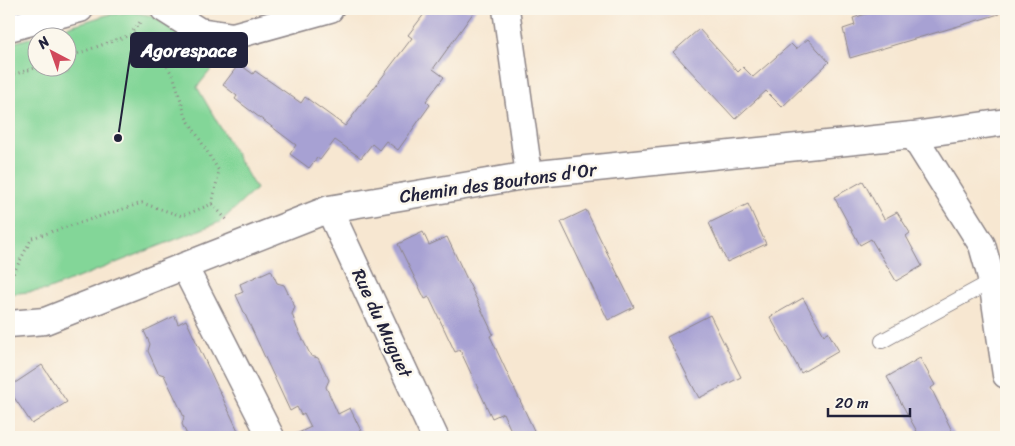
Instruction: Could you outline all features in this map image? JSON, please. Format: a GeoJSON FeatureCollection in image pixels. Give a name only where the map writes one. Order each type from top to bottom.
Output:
{"type":"FeatureCollection","features":[{"type":"Feature","properties":{"kind":"street"},"geometry":{"type":"LineString","coordinates":[[9,28],[80,9]]}},
{"type":"Feature","properties":{"kind":"street"},"geometry":{"type":"LineString","coordinates":[[164,9],[199,31],[233,36],[330,9]]}},
{"type":"Feature","properties":{"kind":"street"},"geometry":{"type":"LineString","coordinates":[[506,9],[529,175]]}},
{"type":"Feature","properties":{"kind":"street","name":"Chemin des Boutons d'Or"},"geometry":{"type":"LineString","coordinates":[[9,324],[45,321],[329,209],[529,175],[913,135],[1006,122]]}},
{"type":"Feature","properties":{"kind":"street"},"geometry":{"type":"LineString","coordinates":[[913,135],[982,245],[992,282],[1006,375]]}},
{"type":"Feature","properties":{"kind":"street","name":"Rue du Muguet"},"geometry":{"type":"LineString","coordinates":[[329,209],[435,437]]}},
{"type":"Feature","properties":{"kind":"street"},"geometry":{"type":"LineString","coordinates":[[184,266],[271,437]]}},
{"type":"Feature","properties":{"kind":"lane"},"geometry":{"type":"LineString","coordinates":[[882,341],[992,282]]}},
{"type":"Feature","properties":{"kind":"path"},"geometry":{"type":"LineString","coordinates":[[9,275],[13,274],[32,238],[142,203],[182,216],[212,204],[219,171],[186,117],[174,78],[160,54],[130,35],[78,53]]}},
{"type":"Feature","properties":{"kind":"path"},"geometry":{"type":"LineString","coordinates":[[9,76],[28,70]]}},
{"type":"Feature","properties":{"kind":"green space"},"geometry":{"type":"Polygon","coordinates":[[[132,12],[153,16],[218,61],[197,87],[256,189],[220,222],[47,290],[9,294],[9,44],[28,38],[28,78],[78,78],[78,28],[63,28],[107,15],[132,12]]]}},
{"type":"Feature","properties":{"kind":"building"},"geometry":{"type":"Polygon","coordinates":[[[428,9],[476,9],[433,69],[444,77],[426,101],[430,105],[398,150],[386,141],[379,150],[372,144],[361,158],[335,140],[320,160],[317,158],[309,168],[290,154],[296,145],[235,99],[237,96],[223,85],[239,64],[253,74],[255,71],[301,103],[305,97],[345,126],[412,38],[408,35],[428,9]]]}},
{"type":"Feature","properties":{"kind":"building"},"geometry":{"type":"Polygon","coordinates":[[[882,9],[999,9],[999,14],[850,58],[843,29],[855,25],[853,18],[882,9]]]}},
{"type":"Feature","properties":{"kind":"building"},"geometry":{"type":"Polygon","coordinates":[[[699,29],[738,72],[743,67],[753,77],[791,44],[796,49],[808,39],[829,62],[782,107],[766,91],[735,119],[673,52],[699,29]]]}},
{"type":"Feature","properties":{"kind":"building"},"geometry":{"type":"Polygon","coordinates":[[[863,181],[884,219],[897,212],[910,233],[906,236],[922,266],[896,281],[871,239],[860,245],[834,197],[863,181]]]}},
{"type":"Feature","properties":{"kind":"building"},"geometry":{"type":"Polygon","coordinates":[[[748,204],[766,244],[727,262],[709,223],[748,204]]]}},
{"type":"Feature","properties":{"kind":"building"},"geometry":{"type":"Polygon","coordinates":[[[586,210],[634,307],[608,320],[561,222],[586,210]]]}},
{"type":"Feature","properties":{"kind":"building"},"geometry":{"type":"Polygon","coordinates":[[[423,232],[429,245],[447,237],[493,334],[490,336],[537,437],[514,437],[503,413],[492,418],[460,350],[455,352],[429,297],[425,299],[398,244],[423,232]]]}},
{"type":"Feature","properties":{"kind":"building"},"geometry":{"type":"Polygon","coordinates":[[[271,270],[277,283],[284,285],[295,307],[292,314],[311,356],[318,358],[329,380],[326,387],[338,414],[350,408],[364,437],[290,437],[311,427],[304,413],[301,415],[297,407],[290,411],[236,295],[243,292],[240,284],[271,270]]]}},
{"type":"Feature","properties":{"kind":"building"},"geometry":{"type":"Polygon","coordinates":[[[803,298],[824,335],[828,332],[839,351],[801,373],[770,317],[803,298]]]}},
{"type":"Feature","properties":{"kind":"building"},"geometry":{"type":"Polygon","coordinates":[[[710,315],[741,377],[699,398],[667,337],[710,315]]]}},
{"type":"Feature","properties":{"kind":"building"},"geometry":{"type":"Polygon","coordinates":[[[175,316],[178,324],[186,320],[241,437],[188,437],[182,424],[184,417],[178,404],[164,375],[158,373],[148,351],[150,344],[144,331],[175,316]]]}},
{"type":"Feature","properties":{"kind":"building"},"geometry":{"type":"Polygon","coordinates":[[[920,358],[935,385],[931,388],[955,437],[920,437],[887,377],[920,358]]]}},
{"type":"Feature","properties":{"kind":"building"},"geometry":{"type":"Polygon","coordinates":[[[42,365],[67,402],[32,424],[9,390],[9,387],[42,365]]]}},
{"type":"Feature","properties":{"kind":"place","name":"Agorespace"},"geometry":{"type":"Point","coordinates":[118,138]}}]}
